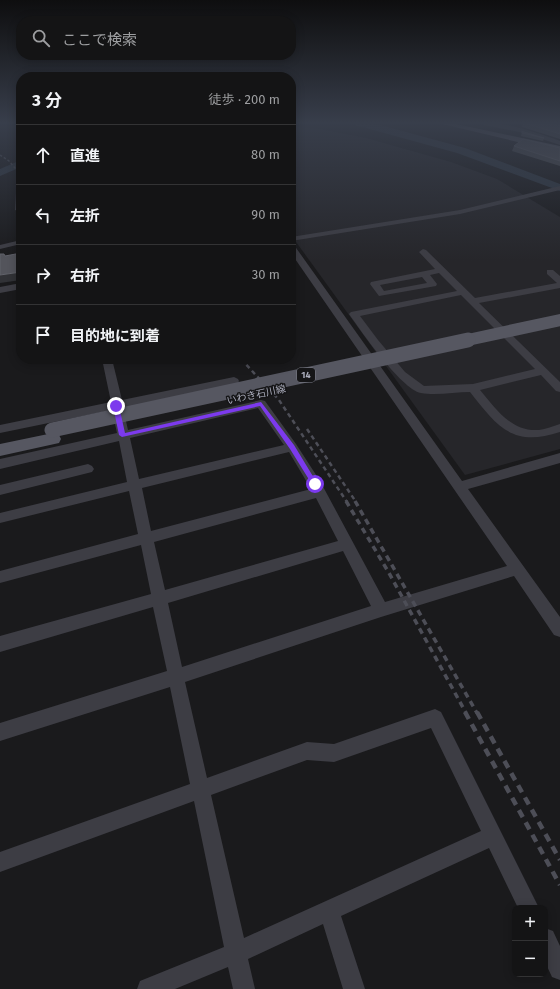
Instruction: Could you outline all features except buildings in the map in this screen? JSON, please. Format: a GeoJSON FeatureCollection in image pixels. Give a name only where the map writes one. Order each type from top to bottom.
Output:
{"type":"FeatureCollection","features":[{"type":"Feature","properties":{"kind":"main road","name":"いわき石川線"},"geometry":{"type":"LineString","coordinates":[[0,450],[53,435],[560,320]]}},
{"type":"Feature","properties":{"kind":"main road","name":"いわき石川線"},"geometry":{"type":"LineString","coordinates":[[0,441],[53,435],[560,327]]}},
{"type":"Feature","properties":{"kind":"street"},"geometry":{"type":"LineString","coordinates":[[296,238],[470,210],[560,188]]}},
{"type":"Feature","properties":{"kind":"street"},"geometry":{"type":"LineString","coordinates":[[0,247],[16,243]]}},
{"type":"Feature","properties":{"kind":"street"},"geometry":{"type":"LineString","coordinates":[[423,252],[560,388]]}},
{"type":"Feature","properties":{"kind":"street"},"geometry":{"type":"LineString","coordinates":[[296,254],[458,487],[560,630]]}},
{"type":"Feature","properties":{"kind":"street"},"geometry":{"type":"LineString","coordinates":[[423,274],[433,284],[382,294],[374,284],[441,270]]}},
{"type":"Feature","properties":{"kind":"street"},"geometry":{"type":"LineString","coordinates":[[550,272],[560,281]]}},
{"type":"Feature","properties":{"kind":"street"},"geometry":{"type":"LineString","coordinates":[[473,301],[560,285]]}},
{"type":"Feature","properties":{"kind":"street"},"geometry":{"type":"LineString","coordinates":[[0,290],[16,287]]}},
{"type":"Feature","properties":{"kind":"street"},"geometry":{"type":"LineString","coordinates":[[464,292],[354,314],[374,342],[401,374],[422,390],[474,388],[543,371]]}},
{"type":"Feature","properties":{"kind":"street"},"geometry":{"type":"LineString","coordinates":[[107,364],[244,989]]}},
{"type":"Feature","properties":{"kind":"street"},"geometry":{"type":"LineString","coordinates":[[0,429],[234,381]]}},
{"type":"Feature","properties":{"kind":"street"},"geometry":{"type":"LineString","coordinates":[[474,388],[503,425],[514,431],[538,434],[560,428]]}},
{"type":"Feature","properties":{"kind":"street"},"geometry":{"type":"LineString","coordinates":[[0,464],[261,404],[292,447],[348,544],[381,610]]}},
{"type":"Feature","properties":{"kind":"street"},"geometry":{"type":"LineString","coordinates":[[0,518],[292,447]]}},
{"type":"Feature","properties":{"kind":"street"},"geometry":{"type":"LineString","coordinates":[[458,487],[560,458]]}},
{"type":"Feature","properties":{"kind":"street"},"geometry":{"type":"LineString","coordinates":[[0,490],[88,469]]}},
{"type":"Feature","properties":{"kind":"street"},"geometry":{"type":"LineString","coordinates":[[0,577],[318,492]]}},
{"type":"Feature","properties":{"kind":"street"},"geometry":{"type":"LineString","coordinates":[[0,644],[348,544]]}},
{"type":"Feature","properties":{"kind":"street"},"geometry":{"type":"LineString","coordinates":[[0,732],[381,610],[516,569]]}},
{"type":"Feature","properties":{"kind":"street"},"geometry":{"type":"LineString","coordinates":[[0,862],[307,750],[334,753],[435,718],[492,836],[527,905]]}},
{"type":"Feature","properties":{"kind":"street"},"geometry":{"type":"LineString","coordinates":[[148,989],[329,911],[492,836]]}},
{"type":"Feature","properties":{"kind":"street"},"geometry":{"type":"LineString","coordinates":[[329,911],[354,989]]}},
{"type":"Feature","properties":{"kind":"street"},"geometry":{"type":"LineString","coordinates":[[546,941],[560,969]]}},
{"type":"Feature","properties":{"kind":"shaded area"},"geometry":{"type":"Polygon","coordinates":[[[296,169],[470,169],[497,179],[560,217],[560,449],[465,475],[296,242],[296,169]]]}},
{"type":"Feature","properties":{"kind":"waterway"},"geometry":{"type":"LineString","coordinates":[[0,173],[8,169]]}},
{"type":"Feature","properties":{"kind":"waterway"},"geometry":{"type":"LineString","coordinates":[[514,169],[560,188]]}},
{"type":"Feature","properties":{"kind":"railway"},"geometry":{"type":"LineString","coordinates":[[246,364],[279,400],[347,502]]}},
{"type":"Feature","properties":{"kind":"railway"},"geometry":{"type":"LineString","coordinates":[[307,429],[356,502]]}},
{"type":"Feature","properties":{"kind":"railway"},"geometry":{"type":"LineString","coordinates":[[346,501],[389,573],[466,713]]}},
{"type":"Feature","properties":{"kind":"railway"},"geometry":{"type":"LineString","coordinates":[[355,501],[477,713]]}},
{"type":"Feature","properties":{"kind":"railway"},"geometry":{"type":"LineString","coordinates":[[465,712],[560,885]]}},
{"type":"Feature","properties":{"kind":"railway"},"geometry":{"type":"LineString","coordinates":[[477,712],[560,860]]}},
{"type":"Feature","properties":{"kind":"route"},"geometry":{"type":"LineString","coordinates":[[116,406],[122,435],[261,404],[292,447],[315,484]]}}]}
